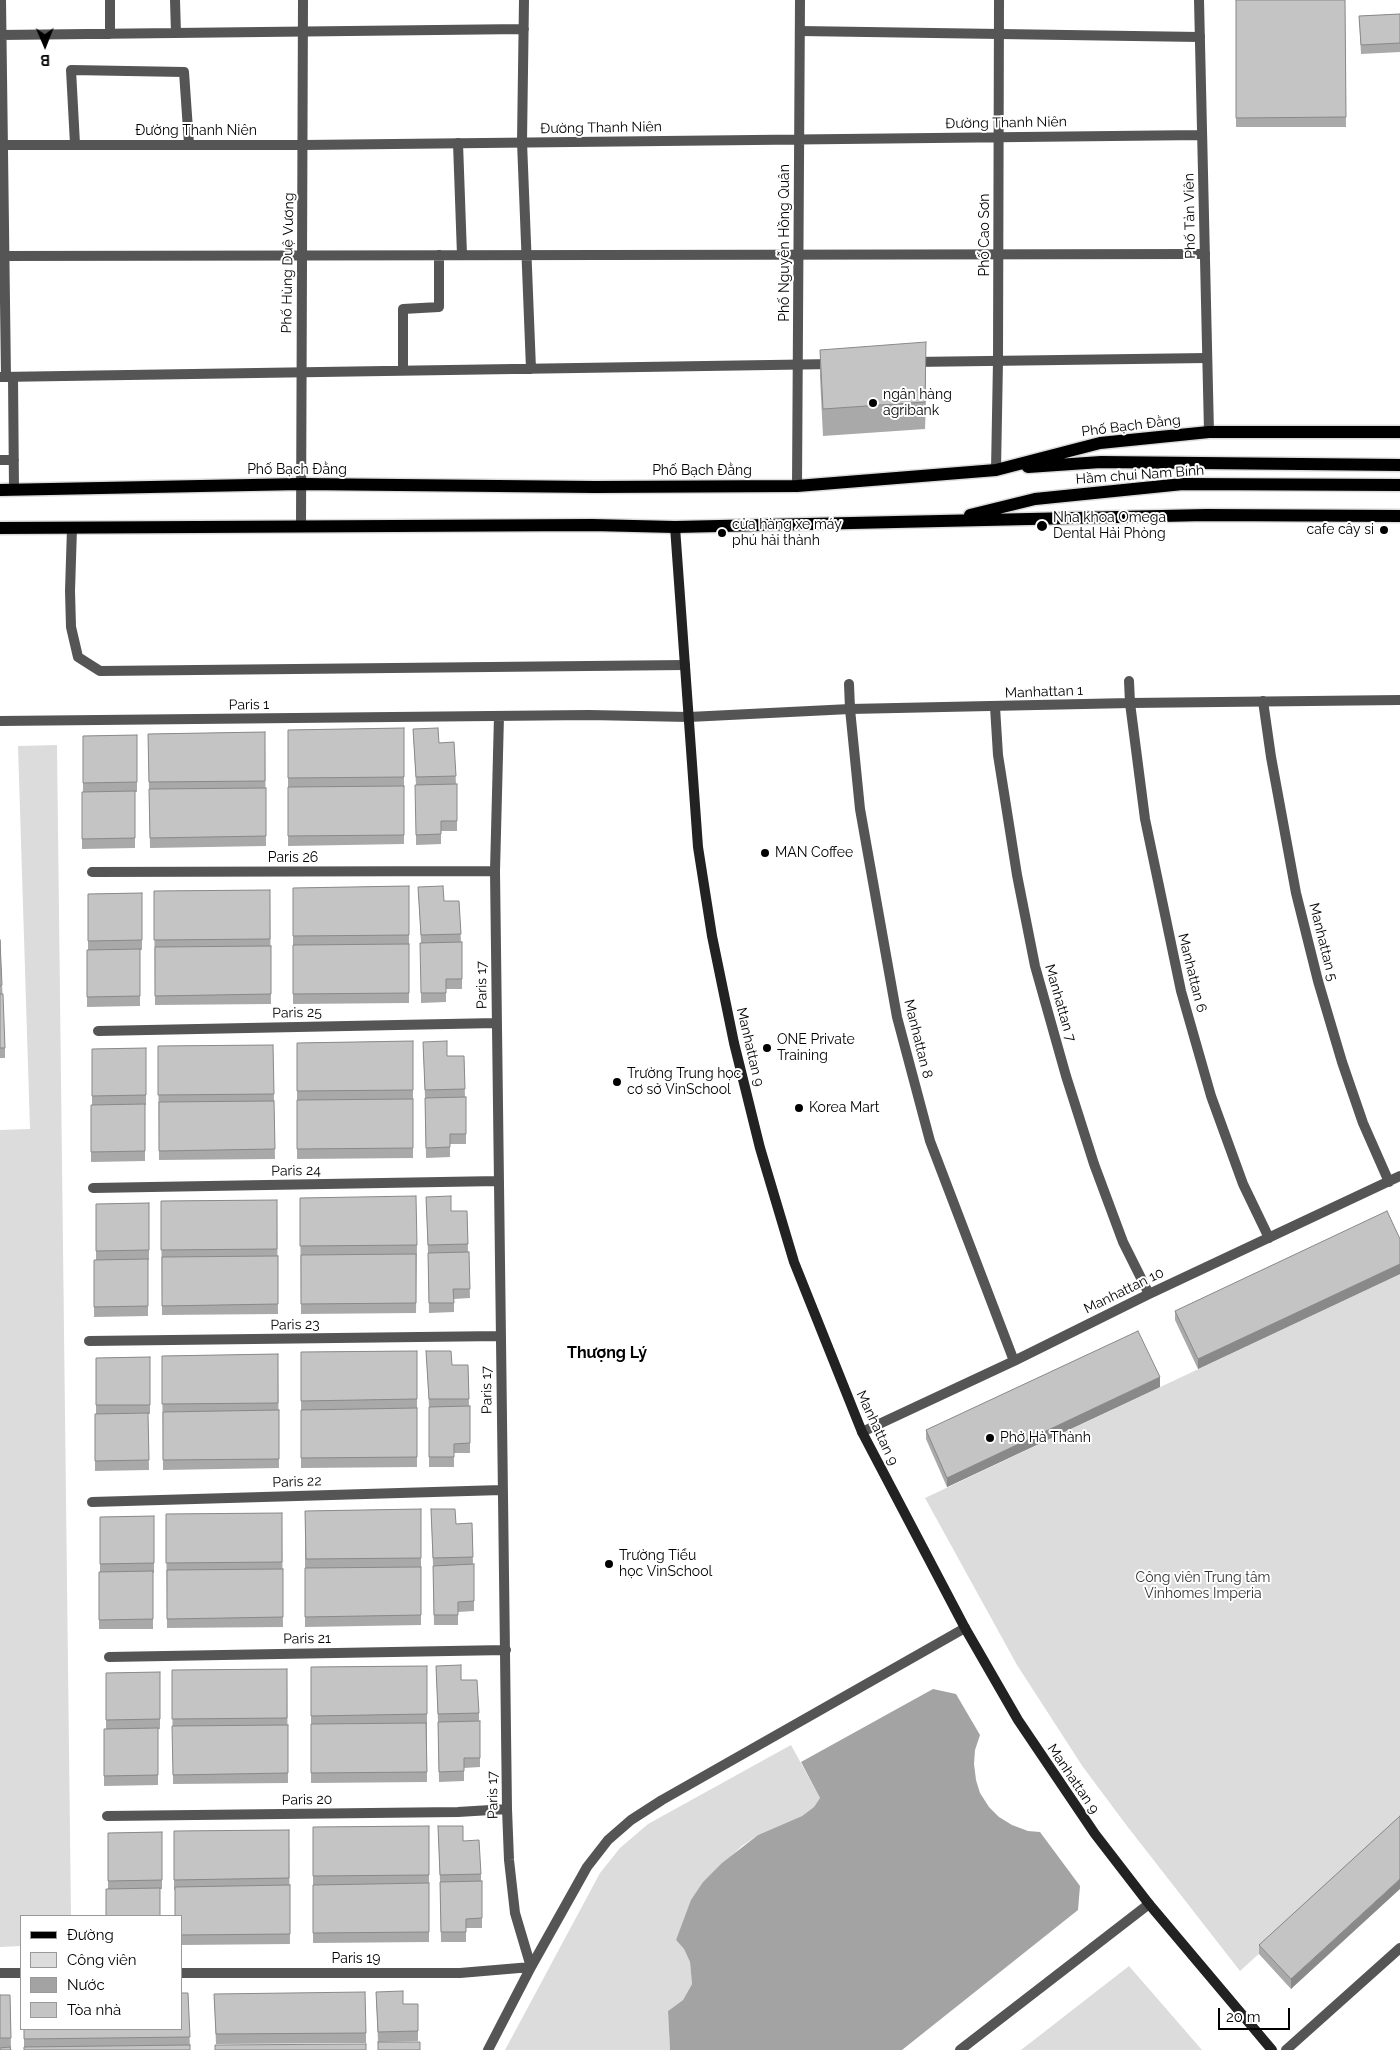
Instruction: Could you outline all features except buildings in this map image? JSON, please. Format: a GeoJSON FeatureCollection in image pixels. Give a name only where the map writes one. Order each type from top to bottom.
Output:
{"type":"FeatureCollection","features":[{"type":"Feature","properties":{"kind":"main road","name":"Phố Bạch Đằng"},"geometry":{"type":"LineString","coordinates":[[0,490],[301,484],[595,487],[796,486],[996,470],[1100,443],[1209,432],[1400,432]]}},
{"type":"Feature","properties":{"kind":"main road","name":"Hầm chui Nam Bính"},"geometry":{"type":"LineString","coordinates":[[996,470],[1101,462],[1400,465]]}},
{"type":"Feature","properties":{"kind":"main road","name":"Hầm chui Nam Bính"},"geometry":{"type":"LineString","coordinates":[[946,521],[1035,499],[1183,484],[1400,485]]}},
{"type":"Feature","properties":{"kind":"main road"},"geometry":{"type":"LineString","coordinates":[[0,528],[592,524],[675,528],[1206,515],[1400,516]]}},
{"type":"Feature","properties":{"kind":"main road","name":"Manhattan 9"},"geometry":{"type":"LineString","coordinates":[[675,528],[698,847],[712,936],[734,1043],[760,1148],[794,1262],[862,1432],[965,1628],[1018,1720],[1094,1834],[1149,1904],[1272,2050]]}},
{"type":"Feature","properties":{"kind":"street"},"geometry":{"type":"LineString","coordinates":[[2,0],[3,256],[7,377],[14,460],[14,489]]}},
{"type":"Feature","properties":{"kind":"street"},"geometry":{"type":"LineString","coordinates":[[110,0],[110,34]]}},
{"type":"Feature","properties":{"kind":"street"},"geometry":{"type":"LineString","coordinates":[[175,0],[176,33]]}},
{"type":"Feature","properties":{"kind":"street","name":"Phố Hùng Duệ Vương"},"geometry":{"type":"LineString","coordinates":[[301,526],[304,145],[303,0]]}},
{"type":"Feature","properties":{"kind":"street"},"geometry":{"type":"LineString","coordinates":[[524,0],[522,142],[531,368]]}},
{"type":"Feature","properties":{"kind":"street","name":"Phố Nguyễn Hồng Quân"},"geometry":{"type":"LineString","coordinates":[[796,486],[800,0]]}},
{"type":"Feature","properties":{"kind":"street","name":"Phố Cao Sơn"},"geometry":{"type":"LineString","coordinates":[[996,470],[999,0]]}},
{"type":"Feature","properties":{"kind":"street","name":"Phố Tản Viên"},"geometry":{"type":"LineString","coordinates":[[1199,0],[1209,432]]}},
{"type":"Feature","properties":{"kind":"street"},"geometry":{"type":"LineString","coordinates":[[1,35],[524,29]]}},
{"type":"Feature","properties":{"kind":"street"},"geometry":{"type":"LineString","coordinates":[[800,31],[1200,37]]}},
{"type":"Feature","properties":{"kind":"street"},"geometry":{"type":"LineString","coordinates":[[75,144],[72,70],[184,72],[189,144]]}},
{"type":"Feature","properties":{"kind":"street","name":"Đường Thanh Niên"},"geometry":{"type":"LineString","coordinates":[[2,144],[304,145],[1202,135]]}},
{"type":"Feature","properties":{"kind":"street"},"geometry":{"type":"LineString","coordinates":[[458,143],[462,255]]}},
{"type":"Feature","properties":{"kind":"street"},"geometry":{"type":"LineString","coordinates":[[3,256],[1205,254]]}},
{"type":"Feature","properties":{"kind":"street"},"geometry":{"type":"LineString","coordinates":[[403,370],[403,309],[439,307],[439,255]]}},
{"type":"Feature","properties":{"kind":"street"},"geometry":{"type":"LineString","coordinates":[[903,363],[1207,358]]}},
{"type":"Feature","properties":{"kind":"street"},"geometry":{"type":"LineString","coordinates":[[7,377],[845,364]]}},
{"type":"Feature","properties":{"kind":"street"},"geometry":{"type":"LineString","coordinates":[[0,460],[14,460]]}},
{"type":"Feature","properties":{"kind":"street"},"geometry":{"type":"LineString","coordinates":[[72,528],[71,628],[78,657],[100,671],[685,666]]}},
{"type":"Feature","properties":{"kind":"street","name":"Manhattan 6"},"geometry":{"type":"LineString","coordinates":[[1129,682],[1145,819],[1181,991],[1214,1104],[1243,1184],[1269,1238]]}},
{"type":"Feature","properties":{"kind":"street","name":"Manhattan 8"},"geometry":{"type":"LineString","coordinates":[[849,684],[860,809],[897,1017],[930,1141],[1014,1361]]}},
{"type":"Feature","properties":{"kind":"street","name":"Manhattan 1"},"geometry":{"type":"LineString","coordinates":[[689,717],[850,709],[1400,700]]}},
{"type":"Feature","properties":{"kind":"street","name":"Manhattan 5"},"geometry":{"type":"LineString","coordinates":[[1263,701],[1271,757],[1296,893],[1318,981],[1342,1062],[1363,1123],[1389,1182]]}},
{"type":"Feature","properties":{"kind":"street","name":"Manhattan 7"},"geometry":{"type":"LineString","coordinates":[[995,707],[999,764],[1017,875],[1035,966],[1066,1076],[1094,1164],[1123,1242],[1149,1294]]}},
{"type":"Feature","properties":{"kind":"street","name":"Paris 1"},"geometry":{"type":"LineString","coordinates":[[0,721],[588,715],[689,717]]}},
{"type":"Feature","properties":{"kind":"street","name":"Paris 17"},"geometry":{"type":"LineString","coordinates":[[499,716],[495,871],[502,1490],[506,1650],[506,1809],[515,1913],[531,1967]]}},
{"type":"Feature","properties":{"kind":"street","name":"Paris 26"},"geometry":{"type":"LineString","coordinates":[[92,872],[495,871]]}},
{"type":"Feature","properties":{"kind":"street","name":"Paris 25"},"geometry":{"type":"LineString","coordinates":[[98,1031],[497,1023]]}},
{"type":"Feature","properties":{"kind":"street","name":"Manhattan 10"},"geometry":{"type":"LineString","coordinates":[[862,1432],[1400,1176]]}},
{"type":"Feature","properties":{"kind":"street","name":"Paris 24"},"geometry":{"type":"LineString","coordinates":[[92,1188],[499,1181]]}},
{"type":"Feature","properties":{"kind":"street","name":"Paris 23"},"geometry":{"type":"LineString","coordinates":[[89,1341],[501,1336]]}},
{"type":"Feature","properties":{"kind":"street","name":"Paris 22"},"geometry":{"type":"LineString","coordinates":[[92,1502],[502,1490]]}},
{"type":"Feature","properties":{"kind":"street"},"geometry":{"type":"LineString","coordinates":[[488,2050],[531,1967],[587,1867],[608,1840],[631,1820],[662,1800],[965,1628]]}},
{"type":"Feature","properties":{"kind":"street","name":"Paris 21"},"geometry":{"type":"LineString","coordinates":[[109,1657],[506,1650]]}},
{"type":"Feature","properties":{"kind":"street","name":"Paris 20"},"geometry":{"type":"LineString","coordinates":[[107,1816],[458,1812],[506,1809]]}},
{"type":"Feature","properties":{"kind":"street"},"geometry":{"type":"LineString","coordinates":[[960,2050],[1149,1904]]}},
{"type":"Feature","properties":{"kind":"street"},"geometry":{"type":"LineString","coordinates":[[1286,2050],[1400,1948]]}},
{"type":"Feature","properties":{"kind":"street","name":"Paris 19"},"geometry":{"type":"LineString","coordinates":[[182,1973],[460,1973],[531,1967]]}},
{"type":"Feature","properties":{"kind":"street"},"geometry":{"type":"LineString","coordinates":[[0,1973],[20,1973]]}},
{"type":"Feature","properties":{"kind":"green space"},"geometry":{"type":"Polygon","coordinates":[[[57,745],[71,1915],[20,1915],[20,1946],[0,1947],[0,1130],[30,1129],[18,746],[57,745]]]}},
{"type":"Feature","properties":{"kind":"green space","name":"Công viên Trung tâm Vinhomes Imperia"},"geometry":{"type":"Polygon","coordinates":[[[1400,1274],[1400,1826],[1240,1971],[1083,1767],[1017,1665],[925,1498],[1400,1274]]]}},
{"type":"Feature","properties":{"kind":"green space"},"geometry":{"type":"Polygon","coordinates":[[[791,1745],[820,1798],[814,1807],[802,1816],[758,1835],[742,1846],[703,1882],[676,1940],[684,1949],[690,1962],[692,1984],[683,2000],[668,2011],[670,2050],[505,2050],[600,1873],[620,1848],[648,1824],[791,1745]]]}},
{"type":"Feature","properties":{"kind":"green space"},"geometry":{"type":"Polygon","coordinates":[[[1129,1966],[1202,2050],[1021,2050],[1129,1966]]]}},
{"type":"Feature","properties":{"kind":"water"},"geometry":{"type":"Polygon","coordinates":[[[933,1689],[956,1694],[980,1735],[975,1750],[976,1780],[980,1793],[989,1807],[999,1817],[1012,1825],[1028,1831],[1040,1832],[1080,1886],[1078,1910],[902,2050],[670,2050],[668,2011],[683,2000],[692,1984],[690,1962],[684,1949],[676,1940],[691,1900],[703,1882],[722,1863],[758,1835],[802,1816],[814,1807],[820,1798],[801,1762],[933,1689]]]}},
{"type":"Feature","properties":{"kind":"place","name":"ngân hàng agribank"},"geometry":{"type":"Point","coordinates":[873,403]}},
{"type":"Feature","properties":{"kind":"place","name":"Nha khoa Omega Dental Hải Phòng"},"geometry":{"type":"Point","coordinates":[1042,526]}},
{"type":"Feature","properties":{"kind":"place","name":"cafe cây si"},"geometry":{"type":"Point","coordinates":[1384,530]}},
{"type":"Feature","properties":{"kind":"place","name":"cửa hàng xe máy phú hải thành"},"geometry":{"type":"Point","coordinates":[722,533]}},
{"type":"Feature","properties":{"kind":"place","name":"MAN Coffee"},"geometry":{"type":"Point","coordinates":[765,853]}},
{"type":"Feature","properties":{"kind":"place","name":"ONE Private Training"},"geometry":{"type":"Point","coordinates":[767,1048]}},
{"type":"Feature","properties":{"kind":"place","name":"Trường Trung học cơ sở VinSchool"},"geometry":{"type":"Point","coordinates":[617,1082]}},
{"type":"Feature","properties":{"kind":"place","name":"Korea Mart"},"geometry":{"type":"Point","coordinates":[799,1108]}},
{"type":"Feature","properties":{"kind":"place","name":"Phở Hà Thành"},"geometry":{"type":"Point","coordinates":[990,1438]}},
{"type":"Feature","properties":{"kind":"place","name":"Trường Tiểu học VinSchool"},"geometry":{"type":"Point","coordinates":[609,1564]}},
{"type":"Feature","properties":{"kind":"district","name":"Thượng Lý"},"geometry":{"type":"Point","coordinates":[607,1353]}}]}
